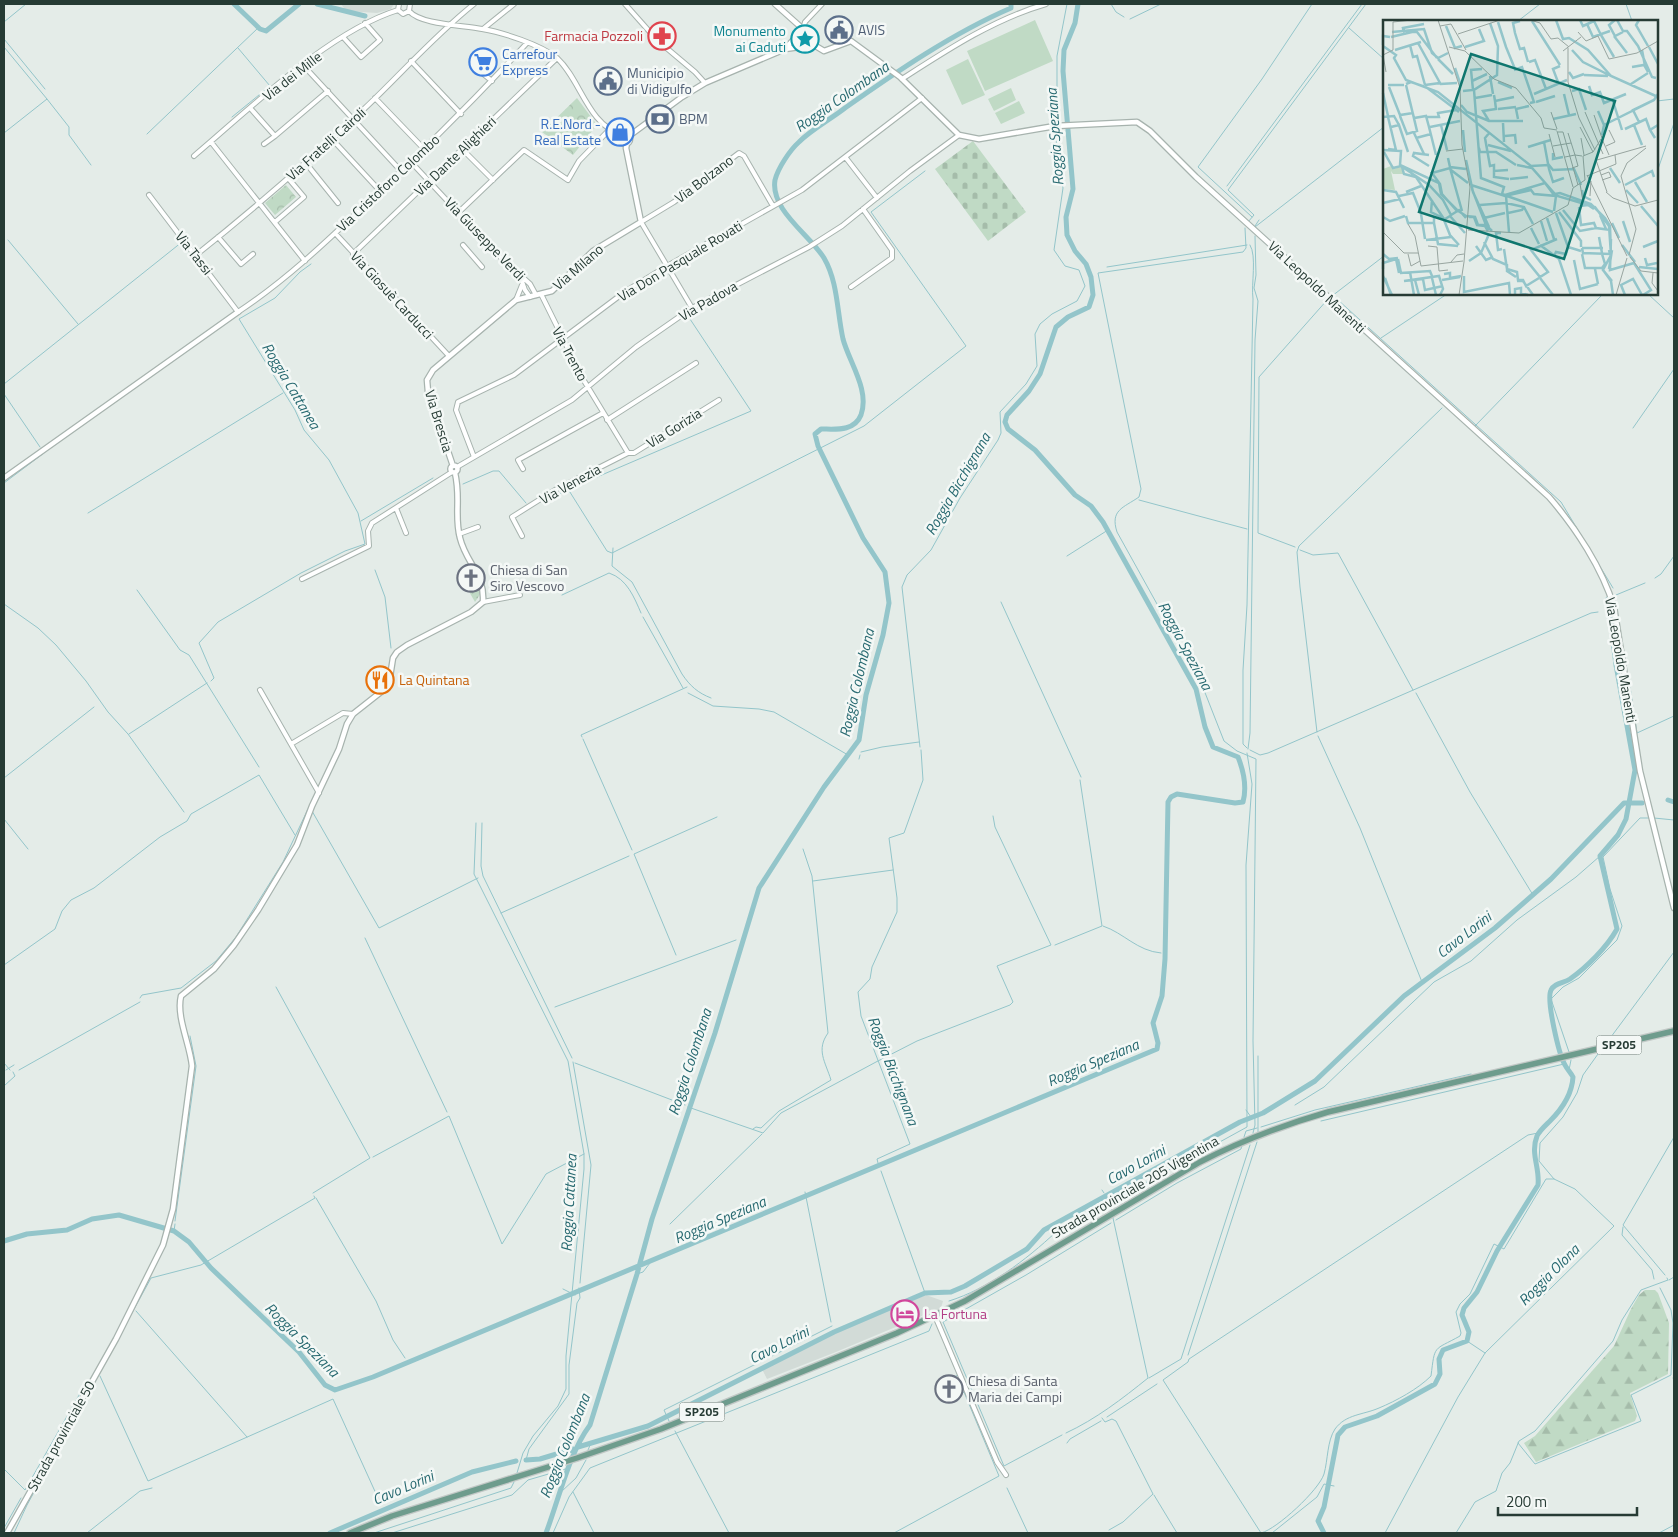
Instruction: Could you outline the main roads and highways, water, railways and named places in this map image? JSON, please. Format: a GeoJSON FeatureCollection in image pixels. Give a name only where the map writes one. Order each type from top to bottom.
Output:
{"type":"FeatureCollection","features":[{"type":"Feature","properties":{"kind":"main road","name":"Strada provinciale 205 Vigentina"},"geometry":{"type":"LineString","coordinates":[[350,1533],[410,1510],[565,1462],[661,1428],[935,1316],[997,1283],[1200,1162],[1254,1136],[1328,1112],[1673,1032]]}},
{"type":"Feature","properties":{"kind":"waterway"},"geometry":{"type":"LineString","coordinates":[[4,22],[26,4]]}},
{"type":"Feature","properties":{"kind":"waterway"},"geometry":{"type":"LineString","coordinates":[[234,4],[260,29],[266,31],[299,4]]}},
{"type":"Feature","properties":{"kind":"waterway"},"geometry":{"type":"LineString","coordinates":[[317,4],[365,16]]}},
{"type":"Feature","properties":{"kind":"waterway","name":"Roggia Colombana"},"geometry":{"type":"LineString","coordinates":[[546,1533],[570,1463],[590,1425],[652,1219],[715,1033],[759,888],[824,787],[859,740],[866,695],[883,635],[889,603],[885,572],[863,538],[818,446],[815,434],[821,429],[849,427],[858,420],[863,406],[861,386],[843,339],[832,277],[829,267],[818,249],[792,222],[779,202],[775,191],[775,180],[788,154],[810,133],[905,67],[946,41],[1011,8],[1011,4]]}},
{"type":"Feature","properties":{"kind":"waterway","name":"Roggia Bicchignana"},"geometry":{"type":"LineString","coordinates":[[1057,124],[1057,56],[1067,4]]}},
{"type":"Feature","properties":{"kind":"waterway","name":"Roggia Speziana"},"geometry":{"type":"LineString","coordinates":[[4,1241],[27,1234],[67,1230],[92,1219],[119,1215],[174,1231],[189,1242],[211,1268],[299,1352],[325,1385],[335,1390],[373,1377],[1157,1049],[1158,1043],[1153,1023],[1162,996],[1165,959],[1168,802],[1171,797],[1177,794],[1235,803],[1243,802],[1245,785],[1238,757],[1213,747],[1205,727],[1196,689],[1103,522],[1091,506],[1075,495],[1035,450],[1008,429],[1005,422],[1007,415],[1029,391],[1040,374],[1056,327],[1068,317],[1089,307],[1093,295],[1091,277],[1086,264],[1075,251],[1067,235],[1066,217],[1073,189],[1063,71],[1064,50],[1075,23],[1078,4]]}},
{"type":"Feature","properties":{"kind":"waterway"},"geometry":{"type":"LineString","coordinates":[[1111,4],[1116,12],[1124,17]]}},
{"type":"Feature","properties":{"kind":"waterway"},"geometry":{"type":"LineString","coordinates":[[1130,19],[1161,4]]}},
{"type":"Feature","properties":{"kind":"waterway"},"geometry":{"type":"LineString","coordinates":[[1252,217],[1198,167],[1262,79],[1312,4]]}},
{"type":"Feature","properties":{"kind":"waterway"},"geometry":{"type":"LineString","coordinates":[[1227,186],[1362,4]]}},
{"type":"Feature","properties":{"kind":"waterway"},"geometry":{"type":"LineString","coordinates":[[1248,222],[1254,215],[1228,190],[1366,4]]}},
{"type":"Feature","properties":{"kind":"waterway"},"geometry":{"type":"LineString","coordinates":[[1519,20],[1540,4]]}},
{"type":"Feature","properties":{"kind":"waterway"},"geometry":{"type":"LineString","coordinates":[[1626,4],[1632,20]]}},
{"type":"Feature","properties":{"kind":"waterway"},"geometry":{"type":"LineString","coordinates":[[147,134],[258,28]]}},
{"type":"Feature","properties":{"kind":"waterway"},"geometry":{"type":"LineString","coordinates":[[1349,28],[1383,58]]}},
{"type":"Feature","properties":{"kind":"waterway"},"geometry":{"type":"LineString","coordinates":[[4,39],[45,89]]}},
{"type":"Feature","properties":{"kind":"waterway"},"geometry":{"type":"LineString","coordinates":[[4,47],[47,99],[4,133]]}},
{"type":"Feature","properties":{"kind":"waterway"},"geometry":{"type":"LineString","coordinates":[[232,117],[270,86],[238,48]]}},
{"type":"Feature","properties":{"kind":"waterway"},"geometry":{"type":"LineString","coordinates":[[47,99],[69,127],[69,135],[91,165]]}},
{"type":"Feature","properties":{"kind":"waterway"},"geometry":{"type":"LineString","coordinates":[[1658,101],[1674,99]]}},
{"type":"Feature","properties":{"kind":"waterway"},"geometry":{"type":"LineString","coordinates":[[1658,169],[1674,123]]}},
{"type":"Feature","properties":{"kind":"waterway","name":"Roggia Bicchignana"},"geometry":{"type":"LineString","coordinates":[[920,747],[902,587],[907,575],[931,550],[960,498],[998,440],[1001,433],[1000,412],[1026,384],[1037,366],[1035,334],[1040,324],[1052,314],[1077,301],[1085,286],[1079,270],[1065,266],[1054,250],[1063,188],[1056,150],[1057,128]]}},
{"type":"Feature","properties":{"kind":"waterway"},"geometry":{"type":"LineString","coordinates":[[1255,227],[1383,128]]}},
{"type":"Feature","properties":{"kind":"waterway"},"geometry":{"type":"LineString","coordinates":[[547,501],[568,489],[607,551],[612,553],[864,426],[966,346],[871,212],[925,171]]}},
{"type":"Feature","properties":{"kind":"waterway"},"geometry":{"type":"LineString","coordinates":[[1255,226],[1259,220]]}},
{"type":"Feature","properties":{"kind":"waterway"},"geometry":{"type":"LineString","coordinates":[[1245,228],[1246,248],[1243,252],[1098,273],[1141,489],[1139,497],[1119,510],[1115,519],[1117,532],[1202,685],[1224,741],[1237,751],[1256,759],[1253,1041],[1255,1125],[1253,1133]]}},
{"type":"Feature","properties":{"kind":"waterway"},"geometry":{"type":"LineString","coordinates":[[1248,749],[1250,733],[1255,340],[1258,301],[1254,288],[1256,275],[1255,236]]}},
{"type":"Feature","properties":{"kind":"waterway"},"geometry":{"type":"LineString","coordinates":[[8,240],[78,324]]}},
{"type":"Feature","properties":{"kind":"waterway"},"geometry":{"type":"LineString","coordinates":[[4,384],[182,242]]}},
{"type":"Feature","properties":{"kind":"waterway"},"geometry":{"type":"LineString","coordinates":[[1107,267],[1247,245]]}},
{"type":"Feature","properties":{"kind":"waterway"},"geometry":{"type":"LineString","coordinates":[[1247,748],[1243,744],[1243,670],[1247,605],[1253,299],[1253,256],[1250,245]]}},
{"type":"Feature","properties":{"kind":"waterway"},"geometry":{"type":"LineString","coordinates":[[1332,296],[1383,257]]}},
{"type":"Feature","properties":{"kind":"waterway","name":"Roggia Cattanea"},"geometry":{"type":"LineString","coordinates":[[211,681],[214,678],[199,643],[218,622],[301,573],[345,551],[365,544],[358,513],[329,460],[304,430],[295,410],[239,319],[275,298],[300,272],[311,264]]}},
{"type":"Feature","properties":{"kind":"waterway"},"geometry":{"type":"LineString","coordinates":[[1381,338],[1446,295]]}},
{"type":"Feature","properties":{"kind":"waterway"},"geometry":{"type":"LineString","coordinates":[[1475,426],[1602,295]]}},
{"type":"Feature","properties":{"kind":"waterway"},"geometry":{"type":"LineString","coordinates":[[1649,295],[1674,318]]}},
{"type":"Feature","properties":{"kind":"waterway"},"geometry":{"type":"LineString","coordinates":[[1295,547],[1258,533],[1259,377],[1328,299]]}},
{"type":"Feature","properties":{"kind":"waterway"},"geometry":{"type":"LineString","coordinates":[[1338,300],[1561,502],[1613,588]]}},
{"type":"Feature","properties":{"kind":"waterway"},"geometry":{"type":"LineString","coordinates":[[569,489],[751,411],[688,316]]}},
{"type":"Feature","properties":{"kind":"waterway"},"geometry":{"type":"LineString","coordinates":[[1633,428],[1674,369]]}},
{"type":"Feature","properties":{"kind":"waterway"},"geometry":{"type":"LineString","coordinates":[[88,513],[283,393]]}},
{"type":"Feature","properties":{"kind":"waterway"},"geometry":{"type":"LineString","coordinates":[[4,394],[40,447]]}},
{"type":"Feature","properties":{"kind":"waterway"},"geometry":{"type":"LineString","coordinates":[[1317,732],[1300,587],[1297,552],[1299,546],[1442,408]]}},
{"type":"Feature","properties":{"kind":"waterway"},"geometry":{"type":"LineString","coordinates":[[4,483],[44,453]]}},
{"type":"Feature","properties":{"kind":"waterway"},"geometry":{"type":"LineString","coordinates":[[463,484],[493,471],[499,471],[526,503]]}},
{"type":"Feature","properties":{"kind":"waterway"},"geometry":{"type":"LineString","coordinates":[[361,521],[433,478]]}},
{"type":"Feature","properties":{"kind":"waterway"},"geometry":{"type":"LineString","coordinates":[[1139,500],[1247,529]]}},
{"type":"Feature","properties":{"kind":"waterway"},"geometry":{"type":"LineString","coordinates":[[1067,556],[1108,530]]}},
{"type":"Feature","properties":{"kind":"waterway"},"geometry":{"type":"LineString","coordinates":[[613,548],[612,566],[632,582],[682,674],[695,689],[711,698]]}},
{"type":"Feature","properties":{"kind":"waterway"},"geometry":{"type":"LineString","coordinates":[[1300,550],[1313,555],[1338,553],[1413,690]]}},
{"type":"Feature","properties":{"kind":"waterway"},"geometry":{"type":"LineString","coordinates":[[1655,578],[1661,574],[1674,556]]}},
{"type":"Feature","properties":{"kind":"waterway","name":"Roggia Cattanea"},"geometry":{"type":"LineString","coordinates":[[375,570],[385,597],[391,648]]}},
{"type":"Feature","properties":{"kind":"waterway"},"geometry":{"type":"LineString","coordinates":[[562,595],[609,573],[625,584],[633,595],[641,613]]}},
{"type":"Feature","properties":{"kind":"waterway"},"geometry":{"type":"LineString","coordinates":[[1616,595],[1645,583]]}},
{"type":"Feature","properties":{"kind":"waterway"},"geometry":{"type":"LineString","coordinates":[[137,590],[180,650],[189,655],[259,767]]}},
{"type":"Feature","properties":{"kind":"waterway"},"geometry":{"type":"LineString","coordinates":[[1001,602],[1081,777]]}},
{"type":"Feature","properties":{"kind":"waterway"},"geometry":{"type":"LineString","coordinates":[[4,604],[38,628],[56,645],[86,681],[108,712],[128,734],[184,812]]}},
{"type":"Feature","properties":{"kind":"waterway"},"geometry":{"type":"LineString","coordinates":[[1324,1533],[1318,1521],[1324,1507],[1338,1435],[1345,1427],[1377,1416],[1435,1384],[1440,1374],[1439,1359],[1443,1350],[1467,1341],[1469,1332],[1462,1315],[1464,1308],[1477,1292],[1497,1251],[1538,1185],[1534,1149],[1537,1136],[1562,1106],[1571,1089],[1573,1077],[1562,1059],[1557,1040],[1550,1005],[1551,990],[1557,984],[1570,979],[1590,963],[1608,943],[1617,929],[1600,856],[1618,835],[1626,819],[1635,770],[1616,665],[1609,610]]}},
{"type":"Feature","properties":{"kind":"waterway"},"geometry":{"type":"LineString","coordinates":[[1250,750],[1260,755],[1268,753],[1591,613],[1598,612]]}},
{"type":"Feature","properties":{"kind":"waterway"},"geometry":{"type":"LineString","coordinates":[[643,617],[683,688]]}},
{"type":"Feature","properties":{"kind":"waterway"},"geometry":{"type":"LineString","coordinates":[[129,734],[207,683]]}},
{"type":"Feature","properties":{"kind":"waterway"},"geometry":{"type":"LineString","coordinates":[[582,737],[581,735],[687,687]]}},
{"type":"Feature","properties":{"kind":"waterway"},"geometry":{"type":"LineString","coordinates":[[1630,687],[1637,733],[1674,716]]}},
{"type":"Feature","properties":{"kind":"waterway"},"geometry":{"type":"LineString","coordinates":[[688,693],[713,706],[759,709],[774,712],[848,755]]}},
{"type":"Feature","properties":{"kind":"waterway"},"geometry":{"type":"LineString","coordinates":[[1416,693],[1470,792],[1533,895]]}},
{"type":"Feature","properties":{"kind":"waterway"},"geometry":{"type":"LineString","coordinates":[[4,778],[94,707]]}},
{"type":"Feature","properties":{"kind":"waterway"},"geometry":{"type":"LineString","coordinates":[[1318,736],[1360,828],[1422,982]]}},
{"type":"Feature","properties":{"kind":"waterway"},"geometry":{"type":"LineString","coordinates":[[583,739],[632,850]]}},
{"type":"Feature","properties":{"kind":"waterway"},"geometry":{"type":"LineString","coordinates":[[861,752],[919,742]]}},
{"type":"Feature","properties":{"kind":"waterway","name":"Roggia Bicchignana"},"geometry":{"type":"LineString","coordinates":[[878,1163],[877,1159],[910,1144],[861,1016],[858,992],[870,979],[872,967],[897,912],[897,898],[889,838],[904,833],[923,780],[921,750]]}},
{"type":"Feature","properties":{"kind":"waterway"},"geometry":{"type":"LineString","coordinates":[[949,1301],[964,1296],[1006,1273],[1056,1232],[1247,1127],[1246,865],[1252,784],[1247,753]]}},
{"type":"Feature","properties":{"kind":"waterway"},"geometry":{"type":"LineString","coordinates":[[859,759],[860,755]]}},
{"type":"Feature","properties":{"kind":"waterway"},"geometry":{"type":"LineString","coordinates":[[4,965],[55,929],[62,911],[71,900],[94,888],[160,837],[187,821],[191,814],[259,775],[295,835]]}},
{"type":"Feature","properties":{"kind":"waterway"},"geometry":{"type":"LineString","coordinates":[[1055,945],[1102,926],[1080,780]]}},
{"type":"Feature","properties":{"kind":"waterway","name":"Cavo Lorini"},"geometry":{"type":"LineString","coordinates":[[1668,800],[1674,802]]}},
{"type":"Feature","properties":{"kind":"waterway","name":"Cavo Lorini"},"geometry":{"type":"LineString","coordinates":[[578,1447],[648,1426],[834,1332],[925,1293],[951,1292],[965,1286],[1027,1249],[1044,1230],[1240,1122],[1263,1113],[1315,1081],[1404,996],[1495,928],[1551,879],[1624,803],[1642,803]]}},
{"type":"Feature","properties":{"kind":"waterway"},"geometry":{"type":"LineString","coordinates":[[140,998],[142,995],[181,988],[216,961],[236,937],[283,862],[308,809]]}},
{"type":"Feature","properties":{"kind":"waterway"},"geometry":{"type":"LineString","coordinates":[[312,811],[379,928],[478,878]]}},
{"type":"Feature","properties":{"kind":"waterway"},"geometry":{"type":"LineString","coordinates":[[688,1107],[763,1133],[781,1113],[876,1062],[917,1041],[1010,1005],[1013,1002],[997,966],[1051,945],[995,827],[993,816]]}},
{"type":"Feature","properties":{"kind":"waterway"},"geometry":{"type":"LineString","coordinates":[[676,955],[634,854],[717,817]]}},
{"type":"Feature","properties":{"kind":"waterway"},"geometry":{"type":"LineString","coordinates":[[1569,1052],[1551,999],[1563,987],[1579,978],[1617,940],[1622,926],[1610,889],[1603,857],[1640,818],[1649,818]]}},
{"type":"Feature","properties":{"kind":"waterway"},"geometry":{"type":"LineString","coordinates":[[1654,818],[1674,820]]}},
{"type":"Feature","properties":{"kind":"waterway"},"geometry":{"type":"LineString","coordinates":[[4,819],[28,849]]}},
{"type":"Feature","properties":{"kind":"waterway","name":"Roggia Cattanea"},"geometry":{"type":"LineString","coordinates":[[476,823],[474,874],[568,1061],[584,1154],[566,1356],[566,1389],[558,1406],[533,1436],[523,1453],[517,1473]]}},
{"type":"Feature","properties":{"kind":"waterway"},"geometry":{"type":"LineString","coordinates":[[482,823],[481,866],[483,876],[572,1058]]}},
{"type":"Feature","properties":{"kind":"waterway"},"geometry":{"type":"LineString","coordinates":[[753,1129],[756,1127],[761,1128],[779,1111],[831,1080],[822,1050],[824,1039],[828,1033],[812,876],[803,849]]}},
{"type":"Feature","properties":{"kind":"waterway"},"geometry":{"type":"LineString","coordinates":[[501,913],[629,856]]}},
{"type":"Feature","properties":{"kind":"waterway"},"geometry":{"type":"LineString","coordinates":[[1295,1105],[1324,1087],[1434,982],[1471,961],[1517,920],[1576,877],[1600,856]]}},
{"type":"Feature","properties":{"kind":"waterway"},"geometry":{"type":"LineString","coordinates":[[813,881],[893,870]]}},
{"type":"Feature","properties":{"kind":"waterway"},"geometry":{"type":"LineString","coordinates":[[1103,926],[1145,949],[1161,953]]}},
{"type":"Feature","properties":{"kind":"waterway"},"geometry":{"type":"LineString","coordinates":[[365,938],[447,1112]]}},
{"type":"Feature","properties":{"kind":"waterway"},"geometry":{"type":"LineString","coordinates":[[555,1007],[736,940]]}},
{"type":"Feature","properties":{"kind":"waterway","name":"Roggia Olona"},"geometry":{"type":"LineString","coordinates":[[1605,1045],[1674,952]]}},
{"type":"Feature","properties":{"kind":"waterway"},"geometry":{"type":"LineString","coordinates":[[276,987],[370,1158],[313,1193]]}},
{"type":"Feature","properties":{"kind":"waterway"},"geometry":{"type":"LineString","coordinates":[[19,1070],[140,1002]]}},
{"type":"Feature","properties":{"kind":"waterway"},"geometry":{"type":"LineString","coordinates":[[175,1221],[196,1066],[190,1036]]}},
{"type":"Feature","properties":{"kind":"waterway","name":"Roggia Olona"},"geometry":{"type":"LineString","coordinates":[[1385,1533],[1458,1397],[1485,1353],[1614,1226],[1575,1189],[1554,1179],[1539,1161],[1540,1143],[1563,1117],[1577,1093],[1583,1075],[1598,1054]]}},
{"type":"Feature","properties":{"kind":"waterway"},"geometry":{"type":"LineString","coordinates":[[1258,1056],[1258,1132]]}},
{"type":"Feature","properties":{"kind":"waterway"},"geometry":{"type":"LineString","coordinates":[[1569,1070],[1571,1060]]}},
{"type":"Feature","properties":{"kind":"waterway"},"geometry":{"type":"LineString","coordinates":[[573,1062],[591,1165],[580,1283]]}},
{"type":"Feature","properties":{"kind":"waterway"},"geometry":{"type":"LineString","coordinates":[[4,1063],[10,1070]]}},
{"type":"Feature","properties":{"kind":"waterway"},"geometry":{"type":"LineString","coordinates":[[575,1063],[685,1105]]}},
{"type":"Feature","properties":{"kind":"waterway"},"geometry":{"type":"LineString","coordinates":[[1321,1121],[1564,1064]]}},
{"type":"Feature","properties":{"kind":"waterway"},"geometry":{"type":"LineString","coordinates":[[6,1070],[14,1065]]}},
{"type":"Feature","properties":{"kind":"waterway"},"geometry":{"type":"LineString","coordinates":[[4,1086],[15,1076],[13,1072]]}},
{"type":"Feature","properties":{"kind":"waterway"},"geometry":{"type":"LineString","coordinates":[[1261,1127],[1315,1110],[1471,1074]]}},
{"type":"Feature","properties":{"kind":"waterway"},"geometry":{"type":"LineString","coordinates":[[1246,1110],[1251,1117]]}},
{"type":"Feature","properties":{"kind":"waterway"},"geometry":{"type":"LineString","coordinates":[[373,1157],[449,1116],[502,1244],[546,1174],[584,1154]]}},
{"type":"Feature","properties":{"kind":"waterway"},"geometry":{"type":"LineString","coordinates":[[1244,1137],[1246,1131],[1257,1128]]}},
{"type":"Feature","properties":{"kind":"waterway"},"geometry":{"type":"LineString","coordinates":[[1538,1133],[1528,1135],[1189,1359],[1188,1362],[1163,1380],[1261,1533],[1287,1517],[1321,1481],[1330,1439],[1339,1424],[1344,1420],[1379,1408],[1399,1398],[1420,1386],[1431,1376],[1433,1358],[1437,1350],[1460,1336],[1456,1312],[1460,1304],[1470,1294],[1494,1244],[1504,1249],[1546,1179],[1554,1179]]}},
{"type":"Feature","properties":{"kind":"waterway"},"geometry":{"type":"LineString","coordinates":[[670,1224],[762,1134]]}},
{"type":"Feature","properties":{"kind":"waterway"},"geometry":{"type":"LineString","coordinates":[[1665,1275],[1623,1225],[1674,1137]]}},
{"type":"Feature","properties":{"kind":"waterway"},"geometry":{"type":"LineString","coordinates":[[1188,1355],[1257,1142]]}},
{"type":"Feature","properties":{"kind":"waterway"},"geometry":{"type":"LineString","coordinates":[[1116,1220],[1177,1183],[1241,1149],[1242,1145]]}},
{"type":"Feature","properties":{"kind":"waterway"},"geometry":{"type":"LineString","coordinates":[[1149,1378],[1181,1359],[1250,1145]]}},
{"type":"Feature","properties":{"kind":"waterway","name":"Roggia Bicchignana"},"geometry":{"type":"LineString","coordinates":[[881,1171],[925,1293]]}},
{"type":"Feature","properties":{"kind":"waterway"},"geometry":{"type":"LineString","coordinates":[[805,1192],[831,1322]]}},
{"type":"Feature","properties":{"kind":"waterway"},"geometry":{"type":"LineString","coordinates":[[14,1533],[27,1505],[151,1278],[201,1265],[315,1198],[314,1196]]}},
{"type":"Feature","properties":{"kind":"waterway"},"geometry":{"type":"LineString","coordinates":[[316,1198],[376,1301],[393,1340],[405,1358]]}},
{"type":"Feature","properties":{"kind":"waterway"},"geometry":{"type":"LineString","coordinates":[[1106,1198],[1112,1210]]}},
{"type":"Feature","properties":{"kind":"waterway"},"geometry":{"type":"LineString","coordinates":[[1066,1433],[1108,1408],[1148,1378],[1113,1218]]}},
{"type":"Feature","properties":{"kind":"waterway"},"geometry":{"type":"LineString","coordinates":[[1062,1435],[1004,1466],[943,1322],[1026,1275],[1111,1223]]}},
{"type":"Feature","properties":{"kind":"waterway","name":"Roggia Speziana"},"geometry":{"type":"LineString","coordinates":[[174,1231],[175,1224]]}},
{"type":"Feature","properties":{"kind":"waterway"},"geometry":{"type":"LineString","coordinates":[[1623,1227],[1622,1235],[1652,1270],[1654,1279]]}},
{"type":"Feature","properties":{"kind":"waterway"},"geometry":{"type":"LineString","coordinates":[[637,1274],[643,1272],[650,1263]]}},
{"type":"Feature","properties":{"kind":"waterway"},"geometry":{"type":"LineString","coordinates":[[1669,1280],[1674,1277]]}},
{"type":"Feature","properties":{"kind":"waterway"},"geometry":{"type":"LineString","coordinates":[[1456,1533],[1475,1502],[1496,1491],[1502,1473],[1510,1463],[1519,1441],[1535,1431],[1613,1341],[1622,1320],[1641,1290],[1668,1280],[1667,1278]]}},
{"type":"Feature","properties":{"kind":"waterway","name":"Roggia Cattanea"},"geometry":{"type":"LineString","coordinates":[[526,1460],[529,1449],[569,1394],[569,1365],[577,1303],[580,1298],[579,1288]]}},
{"type":"Feature","properties":{"kind":"waterway"},"geometry":{"type":"LineString","coordinates":[[1518,1443],[1535,1464],[1641,1421],[1631,1395],[1671,1375],[1673,1323],[1671,1310],[1660,1288]]}},
{"type":"Feature","properties":{"kind":"waterway"},"geometry":{"type":"LineString","coordinates":[[563,1289],[575,1295]]}},
{"type":"Feature","properties":{"kind":"waterway"},"geometry":{"type":"LineString","coordinates":[[136,1311],[247,1437]]}},
{"type":"Feature","properties":{"kind":"waterway"},"geometry":{"type":"LineString","coordinates":[[553,1533],[569,1497],[590,1468],[929,1331],[932,1324]]}},
{"type":"Feature","properties":{"kind":"waterway"},"geometry":{"type":"LineString","coordinates":[[669,1421],[664,1410],[832,1326]]}},
{"type":"Feature","properties":{"kind":"waterway"},"geometry":{"type":"LineString","coordinates":[[1467,1341],[1485,1353]]}},
{"type":"Feature","properties":{"kind":"waterway"},"geometry":{"type":"LineString","coordinates":[[894,1533],[999,1476],[964,1392],[944,1399],[938,1385],[958,1375],[946,1348]]}},
{"type":"Feature","properties":{"kind":"waterway"},"geometry":{"type":"LineString","coordinates":[[100,1376],[148,1481],[333,1399],[378,1498]]}},
{"type":"Feature","properties":{"kind":"waterway"},"geometry":{"type":"LineString","coordinates":[[4,1469],[25,1490],[86,1383]]}},
{"type":"Feature","properties":{"kind":"waterway"},"geometry":{"type":"LineString","coordinates":[[1107,1417],[1157,1384]]}},
{"type":"Feature","properties":{"kind":"waterway"},"geometry":{"type":"LineString","coordinates":[[1102,1418],[1105,1422],[1112,1419],[1116,1421],[1153,1494],[1123,1522],[1109,1530]]}},
{"type":"Feature","properties":{"kind":"waterway"},"geometry":{"type":"LineString","coordinates":[[1067,1443],[1070,1439],[1101,1421]]}},
{"type":"Feature","properties":{"kind":"waterway"},"geometry":{"type":"LineString","coordinates":[[675,1431],[729,1533]]}},
{"type":"Feature","properties":{"kind":"waterway","name":"Cavo Lorini"},"geometry":{"type":"LineString","coordinates":[[588,1450],[591,1443]]}},
{"type":"Feature","properties":{"kind":"waterway","name":"Cavo Lorini"},"geometry":{"type":"LineString","coordinates":[[526,1460],[540,1459],[573,1449]]}},
{"type":"Feature","properties":{"kind":"waterway"},"geometry":{"type":"LineString","coordinates":[[561,1492],[576,1478],[586,1460]]}},
{"type":"Feature","properties":{"kind":"waterway","name":"Cavo Lorini"},"geometry":{"type":"LineString","coordinates":[[330,1533],[472,1472],[516,1461]]}},
{"type":"Feature","properties":{"kind":"waterway"},"geometry":{"type":"LineString","coordinates":[[392,1533],[512,1495],[528,1480],[569,1468]]}},
{"type":"Feature","properties":{"kind":"waterway","name":"Roggia Cattanea"},"geometry":{"type":"LineString","coordinates":[[374,1533],[511,1488],[514,1482]]}},
{"type":"Feature","properties":{"kind":"waterway"},"geometry":{"type":"LineString","coordinates":[[1272,1533],[1317,1497],[1324,1484],[1334,1486]]}},
{"type":"Feature","properties":{"kind":"waterway"},"geometry":{"type":"LineString","coordinates":[[87,1533],[140,1491],[152,1488]]}},
{"type":"Feature","properties":{"kind":"waterway"},"geometry":{"type":"LineString","coordinates":[[1007,1488],[1028,1533]]}},
{"type":"Feature","properties":{"kind":"waterway"},"geometry":{"type":"LineString","coordinates":[[573,1492],[594,1533]]}},
{"type":"Feature","properties":{"kind":"waterway"},"geometry":{"type":"LineString","coordinates":[[1154,1495],[1177,1533]]}},
{"type":"Feature","properties":{"kind":"waterway"},"geometry":{"type":"LineString","coordinates":[[4,1528],[21,1498]]}},
{"type":"Feature","properties":{"kind":"waterway"},"geometry":{"type":"LineString","coordinates":[[1659,1533],[1674,1525]]}},
{"type":"Feature","properties":{"kind":"place","name":"AVIS"},"geometry":{"type":"Point","coordinates":[839,30]}},
{"type":"Feature","properties":{"kind":"place","name":"Farmacia Pozzoli"},"geometry":{"type":"Point","coordinates":[662,36]}},
{"type":"Feature","properties":{"kind":"place","name":"Monumento ai Caduti"},"geometry":{"type":"Point","coordinates":[805,39]}},
{"type":"Feature","properties":{"kind":"place","name":"Carrefour Express"},"geometry":{"type":"Point","coordinates":[483,62]}},
{"type":"Feature","properties":{"kind":"place","name":"Municipio di Vidigulfo"},"geometry":{"type":"Point","coordinates":[608,81]}},
{"type":"Feature","properties":{"kind":"place","name":"BPM"},"geometry":{"type":"Point","coordinates":[660,119]}},
{"type":"Feature","properties":{"kind":"place","name":"R.E.Nord - Real Estate"},"geometry":{"type":"Point","coordinates":[620,132]}},
{"type":"Feature","properties":{"kind":"place","name":"Chiesa di San Siro Vescovo"},"geometry":{"type":"Point","coordinates":[471,578]}},
{"type":"Feature","properties":{"kind":"place","name":"La Quintana"},"geometry":{"type":"Point","coordinates":[380,680]}},
{"type":"Feature","properties":{"kind":"place","name":"La Fortuna"},"geometry":{"type":"Point","coordinates":[905,1314]}},
{"type":"Feature","properties":{"kind":"place","name":"Chiesa di Santa Maria dei Campi"},"geometry":{"type":"Point","coordinates":[949,1389]}}]}
